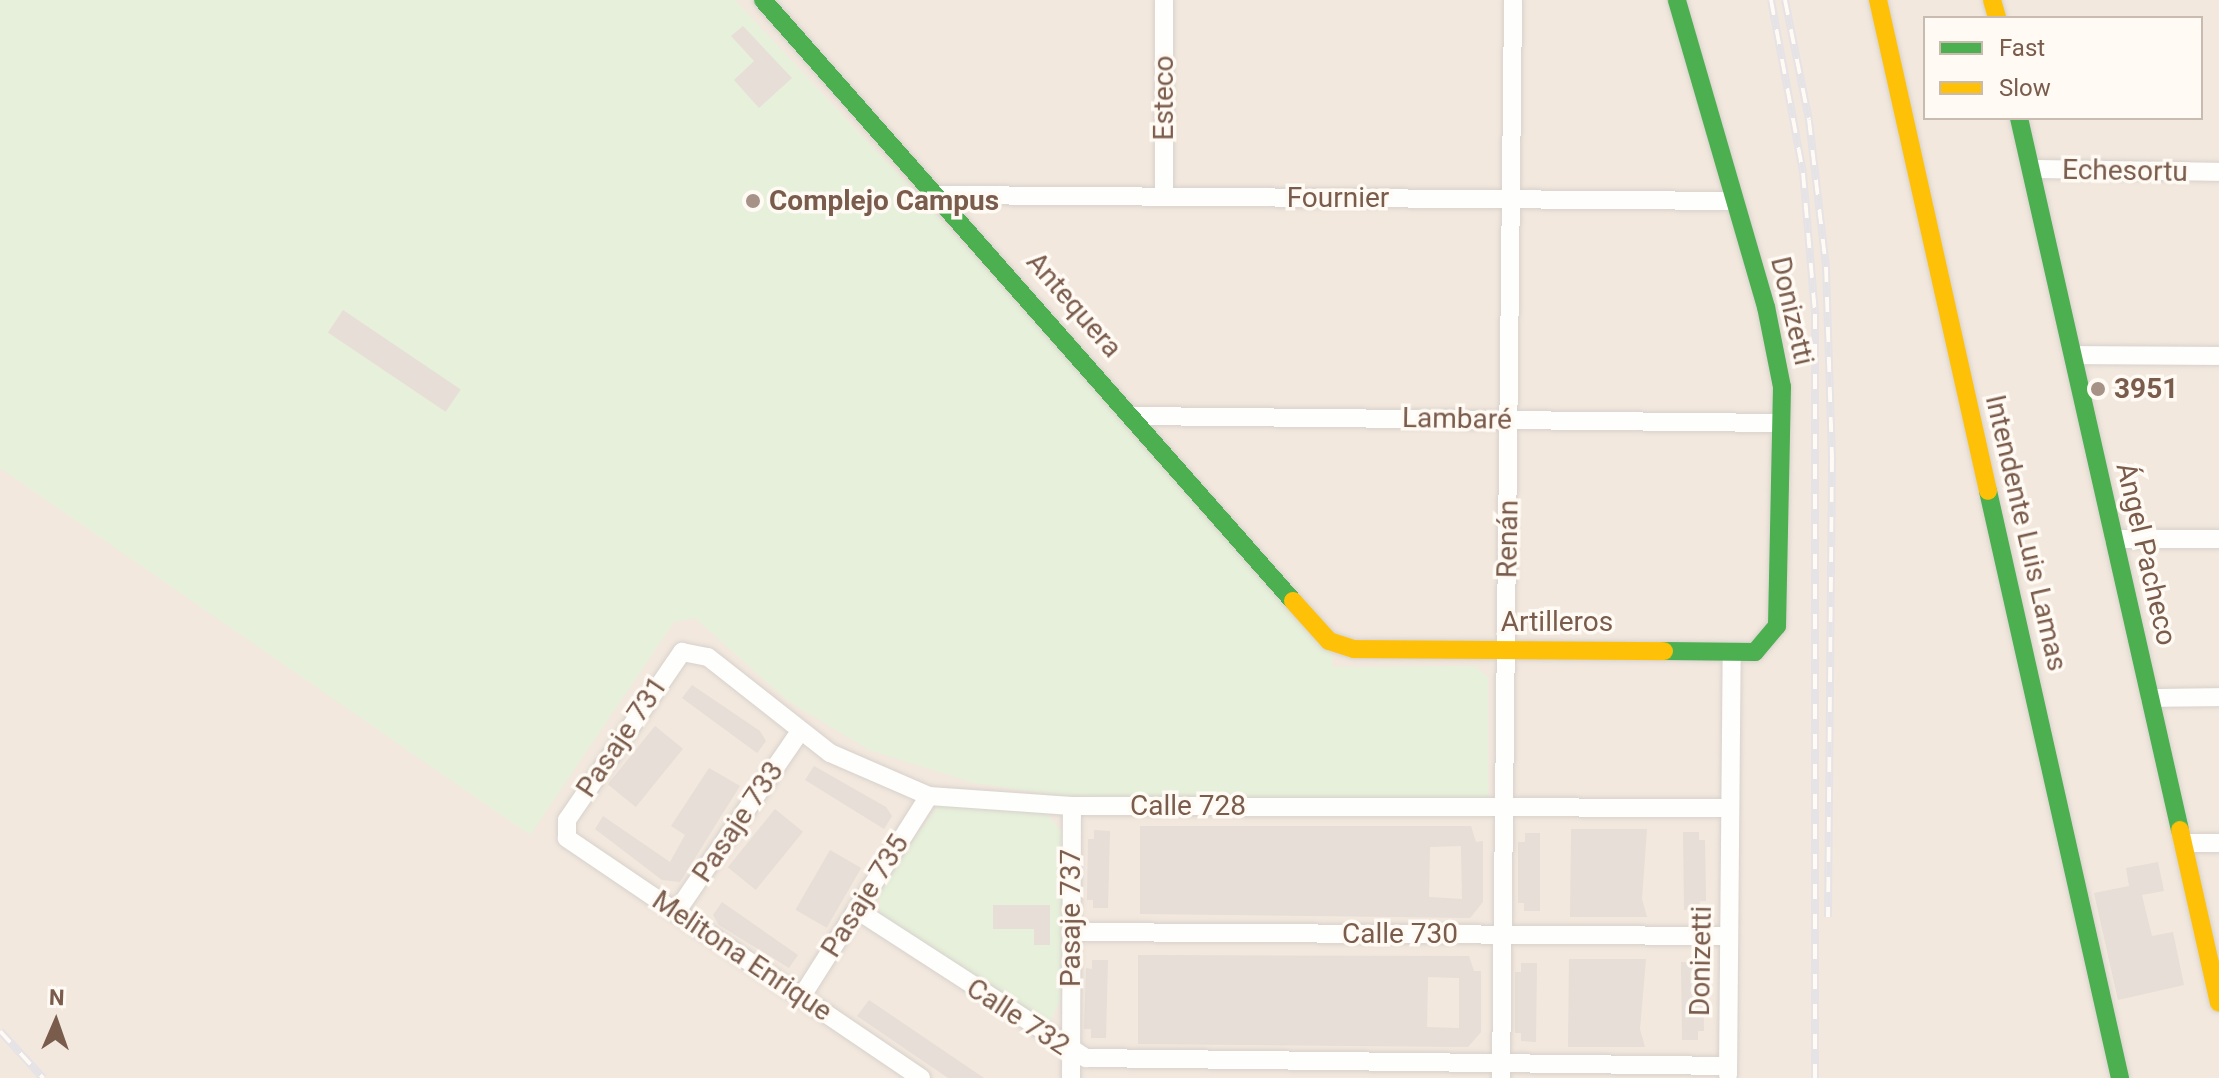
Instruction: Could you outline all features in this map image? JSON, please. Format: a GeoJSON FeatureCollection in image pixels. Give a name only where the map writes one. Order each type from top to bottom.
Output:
{"type":"FeatureCollection","features":[{"type":"Feature","properties":{"kind":"main road","name":"Antequera"},"geometry":{"type":"LineString","coordinates":[[763,0],[941,195],[1329,641],[1342,647]]}},
{"type":"Feature","properties":{"kind":"main road","name":"Donizetti"},"geometry":{"type":"LineString","coordinates":[[1677,0],[1766,307],[1782,387],[1777,626],[1769,643]]}},
{"type":"Feature","properties":{"kind":"main road","name":"Intendente Luis Lamas"},"geometry":{"type":"LineString","coordinates":[[1878,0],[2120,1078]]}},
{"type":"Feature","properties":{"kind":"main road","name":"Ángel Pacheco"},"geometry":{"type":"LineString","coordinates":[[2019,120],[2218,993]]}},
{"type":"Feature","properties":{"kind":"main road","name":"Artilleros"},"geometry":{"type":"LineString","coordinates":[[1342,647],[1755,652],[1769,643]]}},
{"type":"Feature","properties":{"kind":"street","name":"Esteco"},"geometry":{"type":"LineString","coordinates":[[1164,0],[1164,197]]}},
{"type":"Feature","properties":{"kind":"street","name":"Renán"},"geometry":{"type":"LineString","coordinates":[[1501,1071],[1513,0]]}},
{"type":"Feature","properties":{"kind":"street","name":"Echesortu"},"geometry":{"type":"LineString","coordinates":[[2031,169],[2219,172]]}},
{"type":"Feature","properties":{"kind":"street","name":"Fournier"},"geometry":{"type":"LineString","coordinates":[[941,195],[1735,201]]}},
{"type":"Feature","properties":{"kind":"street"},"geometry":{"type":"LineString","coordinates":[[2073,355],[2219,356]]}},
{"type":"Feature","properties":{"kind":"street","name":"Lambaré"},"geometry":{"type":"LineString","coordinates":[[1134,416],[1780,423]]}},
{"type":"Feature","properties":{"kind":"street"},"geometry":{"type":"LineString","coordinates":[[2114,539],[2219,539]]}},
{"type":"Feature","properties":{"kind":"street","name":"Calle 728"},"geometry":{"type":"LineString","coordinates":[[690,650],[708,657],[799,733],[873,776],[929,796],[1072,806],[1730,808]]}},
{"type":"Feature","properties":{"kind":"street","name":"Pasaje 731"},"geometry":{"type":"LineString","coordinates":[[565,832],[567,820],[675,658],[690,650]]}},
{"type":"Feature","properties":{"kind":"street","name":"Donizetti"},"geometry":{"type":"LineString","coordinates":[[1728,1072],[1732,652]]}},
{"type":"Feature","properties":{"kind":"street"},"geometry":{"type":"LineString","coordinates":[[2150,698],[2219,697]]}},
{"type":"Feature","properties":{"kind":"street","name":"Pasaje 733"},"geometry":{"type":"LineString","coordinates":[[677,911],[799,733]]}},
{"type":"Feature","properties":{"kind":"street","name":"Pasaje 735"},"geometry":{"type":"LineString","coordinates":[[802,996],[929,796]]}},
{"type":"Feature","properties":{"kind":"street","name":"Pasaje 737"},"geometry":{"type":"LineString","coordinates":[[1071,1078],[1072,806]]}},
{"type":"Feature","properties":{"kind":"street","name":"Melitona Enrique"},"geometry":{"type":"LineString","coordinates":[[565,832],[921,1078]]}},
{"type":"Feature","properties":{"kind":"street"},"geometry":{"type":"LineString","coordinates":[[2183,843],[2219,843]]}},
{"type":"Feature","properties":{"kind":"street","name":"Calle 732"},"geometry":{"type":"LineString","coordinates":[[857,910],[1071,1053],[1105,1061],[1501,1071],[1728,1072]]}},
{"type":"Feature","properties":{"kind":"street","name":"Calle 730"},"geometry":{"type":"LineString","coordinates":[[1071,932],[1729,936]]}},
{"type":"Feature","properties":{"kind":"shaded area"},"geometry":{"type":"Polygon","coordinates":[[[0,0],[2219,0],[2219,1078],[0,1078],[0,0]]]}},
{"type":"Feature","properties":{"kind":"green space"},"geometry":{"type":"Polygon","coordinates":[[[0,0],[735,0],[1115,406],[1333,654],[1332,667],[1475,666],[1488,677],[1488,800],[1063,796],[974,783],[869,750],[788,701],[695,618],[674,622],[530,835],[0,468],[0,0]]]}},
{"type":"Feature","properties":{"kind":"green space"},"geometry":{"type":"Polygon","coordinates":[[[939,804],[1046,813],[1065,836],[1061,999],[1048,1026],[880,916],[879,888],[939,804]]]}},
{"type":"Feature","properties":{"kind":"building"},"geometry":{"type":"Polygon","coordinates":[[[743,26],[792,78],[759,108],[734,80],[754,61],[731,36],[743,26]]]}},
{"type":"Feature","properties":{"kind":"building"},"geometry":{"type":"Polygon","coordinates":[[[343,310],[461,389],[446,412],[328,332],[343,310]]]}},
{"type":"Feature","properties":{"kind":"building"},"geometry":{"type":"Polygon","coordinates":[[[692,685],[760,731],[766,741],[757,753],[682,698],[692,685]]]}},
{"type":"Feature","properties":{"kind":"building"},"geometry":{"type":"Polygon","coordinates":[[[655,726],[683,749],[636,807],[608,784],[655,726]]]}},
{"type":"Feature","properties":{"kind":"building"},"geometry":{"type":"Polygon","coordinates":[[[814,766],[886,807],[892,816],[884,829],[805,780],[814,766]]]}},
{"type":"Feature","properties":{"kind":"building"},"geometry":{"type":"Polygon","coordinates":[[[709,768],[740,786],[680,882],[662,880],[595,829],[603,816],[670,862],[685,835],[671,826],[709,768]]]}},
{"type":"Feature","properties":{"kind":"building"},"geometry":{"type":"Polygon","coordinates":[[[775,809],[803,832],[756,890],[728,867],[775,809]]]}},
{"type":"Feature","properties":{"kind":"building"},"geometry":{"type":"Polygon","coordinates":[[[1140,826],[1471,826],[1476,842],[1483,841],[1483,902],[1470,918],[1140,914],[1140,826]],[[1461,846],[1430,847],[1429,897],[1462,899],[1461,846]]]}},
{"type":"Feature","properties":{"kind":"building"},"geometry":{"type":"Polygon","coordinates":[[[1571,829],[1647,829],[1642,899],[1647,917],[1570,917],[1571,829]]]}},
{"type":"Feature","properties":{"kind":"building"},"geometry":{"type":"Polygon","coordinates":[[[1094,830],[1110,831],[1108,908],[1093,908],[1093,900],[1087,900],[1088,839],[1094,839],[1094,830]]]}},
{"type":"Feature","properties":{"kind":"building"},"geometry":{"type":"Polygon","coordinates":[[[1683,832],[1699,832],[1699,840],[1705,840],[1706,901],[1700,901],[1699,910],[1684,910],[1683,832]]]}},
{"type":"Feature","properties":{"kind":"building"},"geometry":{"type":"Polygon","coordinates":[[[1525,833],[1540,833],[1540,911],[1524,911],[1524,903],[1518,903],[1518,842],[1525,842],[1525,833]]]}},
{"type":"Feature","properties":{"kind":"building"},"geometry":{"type":"Polygon","coordinates":[[[830,850],[861,868],[827,928],[796,910],[830,850]]]}},
{"type":"Feature","properties":{"kind":"building"},"geometry":{"type":"Polygon","coordinates":[[[2158,862],[2164,891],[2142,895],[2152,936],[2173,932],[2184,985],[2118,1000],[2094,893],[2129,886],[2126,868],[2158,862]]]}},
{"type":"Feature","properties":{"kind":"building"},"geometry":{"type":"Polygon","coordinates":[[[722,902],[798,955],[789,968],[719,925],[713,915],[722,902]]]}},
{"type":"Feature","properties":{"kind":"building"},"geometry":{"type":"Polygon","coordinates":[[[993,905],[1050,905],[1050,945],[1034,945],[1034,929],[993,929],[993,905]]]}},
{"type":"Feature","properties":{"kind":"building"},"geometry":{"type":"Polygon","coordinates":[[[1138,955],[1469,956],[1474,971],[1481,971],[1481,1032],[1468,1047],[1138,1044],[1138,955]],[[1428,977],[1427,1027],[1459,1028],[1459,978],[1428,977]]]}},
{"type":"Feature","properties":{"kind":"building"},"geometry":{"type":"Polygon","coordinates":[[[1569,959],[1646,959],[1640,1029],[1645,1047],[1568,1047],[1569,959]]]}},
{"type":"Feature","properties":{"kind":"building"},"geometry":{"type":"Polygon","coordinates":[[[1092,960],[1108,960],[1106,1038],[1091,1038],[1091,1029],[1084,1029],[1086,968],[1092,969],[1092,960]]]}},
{"type":"Feature","properties":{"kind":"building"},"geometry":{"type":"Polygon","coordinates":[[[1681,962],[1697,962],[1697,970],[1703,970],[1704,1031],[1698,1031],[1698,1040],[1682,1040],[1681,962]]]}},
{"type":"Feature","properties":{"kind":"building"},"geometry":{"type":"Polygon","coordinates":[[[1521,963],[1537,963],[1536,1042],[1521,1041],[1521,1033],[1515,1033],[1515,972],[1521,972],[1521,963]]]}},
{"type":"Feature","properties":{"kind":"building"},"geometry":{"type":"Polygon","coordinates":[[[869,1000],[984,1078],[948,1078],[857,1016],[869,1000]]]}},
{"type":"Feature","properties":{"kind":"railway"},"geometry":{"type":"LineString","coordinates":[[1771,0],[1803,173],[1815,314],[1815,1078]]}},
{"type":"Feature","properties":{"kind":"railway"},"geometry":{"type":"LineString","coordinates":[[1785,0],[1809,120],[1826,267],[1832,457],[1828,917]]}},
{"type":"Feature","properties":{"kind":"railway"},"geometry":{"type":"LineString","coordinates":[[0,1031],[43,1078]]}},
{"type":"Feature","properties":{"kind":"traffic: fast"},"geometry":{"type":"LineString","coordinates":[[763,0],[1293,601]]}},
{"type":"Feature","properties":{"kind":"traffic: fast"},"geometry":{"type":"LineString","coordinates":[[1664,651],[1755,652],[1777,626],[1782,387],[1766,307],[1677,0]]}},
{"type":"Feature","properties":{"kind":"traffic: fast"},"geometry":{"type":"LineString","coordinates":[[2019,120],[2180,830]]}},
{"type":"Feature","properties":{"kind":"traffic: fast"},"geometry":{"type":"LineString","coordinates":[[1988,491],[2120,1078]]}},
{"type":"Feature","properties":{"kind":"traffic: slow"},"geometry":{"type":"LineString","coordinates":[[1878,0],[1988,491]]}},
{"type":"Feature","properties":{"kind":"traffic: slow"},"geometry":{"type":"LineString","coordinates":[[1992,0],[1996,16]]}},
{"type":"Feature","properties":{"kind":"traffic: slow"},"geometry":{"type":"LineString","coordinates":[[1293,601],[1329,641],[1354,649],[1664,651]]}},
{"type":"Feature","properties":{"kind":"traffic: slow"},"geometry":{"type":"LineString","coordinates":[[2180,830],[2219,1003]]}},
{"type":"Feature","properties":{"kind":"place","name":"Complejo Campus"},"geometry":{"type":"Point","coordinates":[753,201]}},
{"type":"Feature","properties":{"kind":"place","name":"3951"},"geometry":{"type":"Point","coordinates":[2098,389]}}]}
